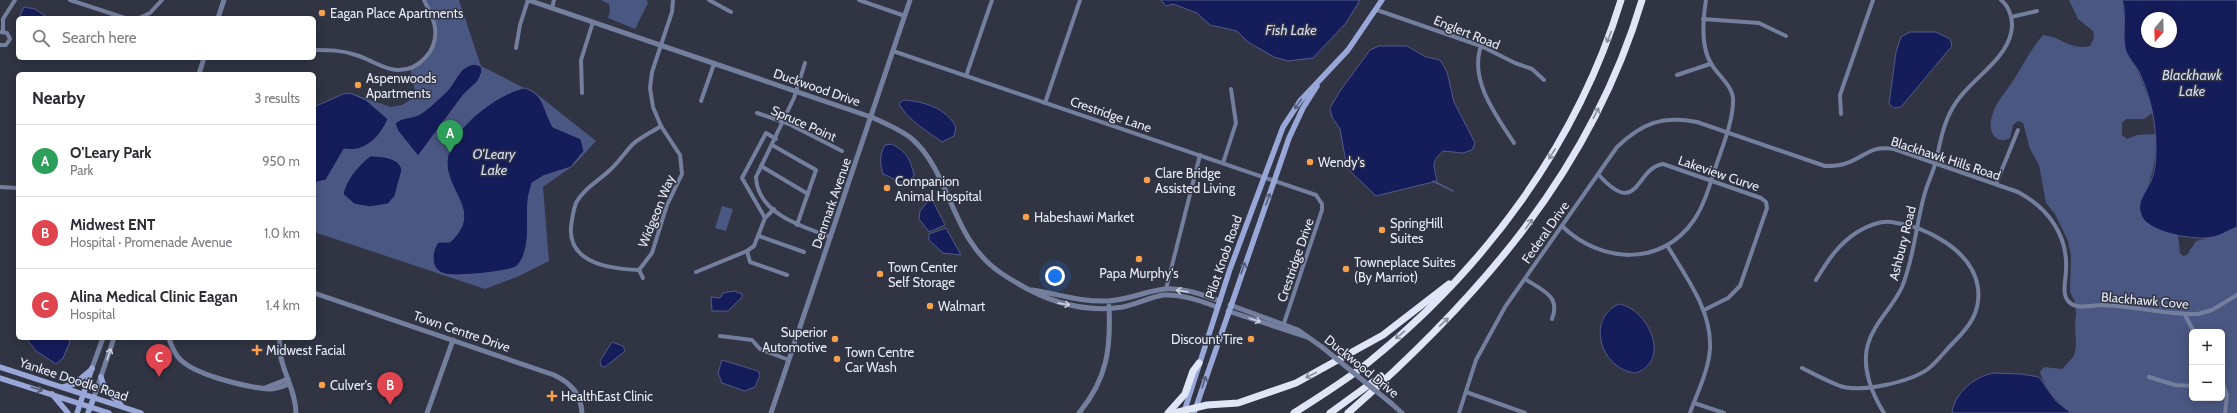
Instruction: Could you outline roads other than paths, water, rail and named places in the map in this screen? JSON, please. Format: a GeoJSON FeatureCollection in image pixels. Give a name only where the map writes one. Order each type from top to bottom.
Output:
{"type":"FeatureCollection","features":[{"type":"Feature","properties":{"kind":"highway"},"geometry":{"type":"LineString","coordinates":[[1294,413],[1337,386],[1374,358],[1418,319],[1468,269],[1499,232],[1530,190],[1582,99],[1611,31],[1621,0]]}},
{"type":"Feature","properties":{"kind":"highway"},"geometry":{"type":"LineString","coordinates":[[1348,413],[1459,307],[1487,277],[1518,239],[1561,177],[1603,99],[1617,67],[1642,0]]}},
{"type":"Feature","properties":{"kind":"highway"},"geometry":{"type":"LineString","coordinates":[[1174,413],[1238,403],[1296,383],[1383,335],[1468,269]]}},
{"type":"Feature","properties":{"kind":"highway"},"geometry":{"type":"LineString","coordinates":[[1330,413],[1363,390],[1416,349]]}},
{"type":"Feature","properties":{"kind":"highway"},"geometry":{"type":"LineString","coordinates":[[1168,413],[1186,394],[1193,371],[1199,363]]}},
{"type":"Feature","properties":{"kind":"main road","name":"Pilot Knob Road"},"geometry":{"type":"LineString","coordinates":[[1184,412],[1217,307],[1283,127],[1300,101],[1348,50],[1378,10],[1382,0]]}},
{"type":"Feature","properties":{"kind":"main road","name":"Pilot Knob Road"},"geometry":{"type":"LineString","coordinates":[[1195,410],[1230,304],[1298,120],[1324,76]]}},
{"type":"Feature","properties":{"kind":"main road","name":"Duckwood Drive"},"geometry":{"type":"LineString","coordinates":[[1220,301],[1230,304]]}},
{"type":"Feature","properties":{"kind":"main road","name":"Duckwood Drive"},"geometry":{"type":"LineString","coordinates":[[1217,307],[1228,311]]}},
{"type":"Feature","properties":{"kind":"main road","name":"Yankee Doodle Road"},"geometry":{"type":"LineString","coordinates":[[0,367],[141,413]]}},
{"type":"Feature","properties":{"kind":"main road"},"geometry":{"type":"LineString","coordinates":[[63,387],[74,384],[92,368]]}},
{"type":"Feature","properties":{"kind":"main road"},"geometry":{"type":"LineString","coordinates":[[77,413],[92,368]]}},
{"type":"Feature","properties":{"kind":"main road"},"geometry":{"type":"LineString","coordinates":[[101,377],[104,387],[123,407]]}},
{"type":"Feature","properties":{"kind":"main road","name":"Yankee Doodle Road"},"geometry":{"type":"LineString","coordinates":[[0,378],[109,413]]}},
{"type":"Feature","properties":{"kind":"main road"},"geometry":{"type":"LineString","coordinates":[[51,394],[68,413]]}},
{"type":"Feature","properties":{"kind":"main road"},"geometry":{"type":"LineString","coordinates":[[88,413],[94,397]]}},
{"type":"Feature","properties":{"kind":"street"},"geometry":{"type":"LineString","coordinates":[[0,45],[6,45],[10,39],[9,35],[1,32],[3,19],[15,0]]}},
{"type":"Feature","properties":{"kind":"street"},"geometry":{"type":"LineString","coordinates":[[70,0],[119,16]]}},
{"type":"Feature","properties":{"kind":"street"},"geometry":{"type":"LineString","coordinates":[[143,16],[150,13],[162,0]]}},
{"type":"Feature","properties":{"kind":"street"},"geometry":{"type":"LineString","coordinates":[[220,16],[224,0]]}},
{"type":"Feature","properties":{"kind":"street"},"geometry":{"type":"LineString","coordinates":[[316,50],[342,51],[357,55],[388,69],[407,69],[417,65],[426,58],[432,48],[435,38],[434,20],[424,0]]}},
{"type":"Feature","properties":{"kind":"street"},"geometry":{"type":"LineString","coordinates":[[516,48],[520,25],[528,0]]}},
{"type":"Feature","properties":{"kind":"street","name":"Duckwood Drive"},"geometry":{"type":"LineString","coordinates":[[528,0],[871,117],[899,130],[922,150],[935,169],[955,216],[980,254],[1000,272],[1029,289],[1058,303],[1109,308],[1124,306],[1166,295],[1184,297],[1217,307]]}},
{"type":"Feature","properties":{"kind":"street"},"geometry":{"type":"LineString","coordinates":[[552,8],[554,0]]}},
{"type":"Feature","properties":{"kind":"street","name":"Widgeon Way"},"geometry":{"type":"LineString","coordinates":[[639,270],[652,253],[667,205],[682,174],[680,156],[661,126],[653,107],[650,88],[652,72],[672,12],[673,0]]}},
{"type":"Feature","properties":{"kind":"street"},"geometry":{"type":"LineString","coordinates":[[709,0],[731,12]]}},
{"type":"Feature","properties":{"kind":"street"},"geometry":{"type":"LineString","coordinates":[[859,0],[905,16]]}},
{"type":"Feature","properties":{"kind":"street","name":"Denmark Avenue"},"geometry":{"type":"LineString","coordinates":[[772,413],[910,0]]}},
{"type":"Feature","properties":{"kind":"street"},"geometry":{"type":"LineString","coordinates":[[966,76],[992,0]]}},
{"type":"Feature","properties":{"kind":"street"},"geometry":{"type":"LineString","coordinates":[[1045,103],[1080,0]]}},
{"type":"Feature","properties":{"kind":"street"},"geometry":{"type":"LineString","coordinates":[[1562,226],[1592,248],[1617,255],[1644,254],[1667,245],[1682,234],[1694,220],[1711,180],[1727,132],[1733,98],[1727,86],[1710,64],[1704,42],[1703,19],[1706,0]]}},
{"type":"Feature","properties":{"kind":"street"},"geometry":{"type":"LineString","coordinates":[[1841,114],[1840,95],[1873,0]]}},
{"type":"Feature","properties":{"kind":"street"},"geometry":{"type":"LineString","coordinates":[[2001,0],[2005,3],[2011,17],[2038,11]]}},
{"type":"Feature","properties":{"kind":"street","name":"Englert Road"},"geometry":{"type":"LineString","coordinates":[[1378,10],[1481,46],[1515,63],[1532,69],[1544,80]]}},
{"type":"Feature","properties":{"kind":"street","name":"Ashbury Road"},"geometry":{"type":"LineString","coordinates":[[1884,413],[1871,387],[1866,364],[1868,344],[1874,330],[1892,305],[1902,287],[1924,195],[1952,108],[1967,87],[2005,47],[2011,33],[2011,17]]}},
{"type":"Feature","properties":{"kind":"street"},"geometry":{"type":"LineString","coordinates":[[1703,19],[1759,23],[1786,36]]}},
{"type":"Feature","properties":{"kind":"street"},"geometry":{"type":"LineString","coordinates":[[582,93],[581,60],[593,22]]}},
{"type":"Feature","properties":{"kind":"street"},"geometry":{"type":"LineString","coordinates":[[1481,46],[1477,62],[1484,89],[1496,115],[1514,143]]}},
{"type":"Feature","properties":{"kind":"street","name":"Crestridge Lane"},"geometry":{"type":"LineString","coordinates":[[893,52],[1275,180],[1311,193],[1320,199]]}},
{"type":"Feature","properties":{"kind":"street"},"geometry":{"type":"LineString","coordinates":[[200,72],[203,60]]}},
{"type":"Feature","properties":{"kind":"street"},"geometry":{"type":"LineString","coordinates":[[805,63],[796,92],[783,123],[756,177],[757,187],[761,197],[797,225],[831,237]]}},
{"type":"Feature","properties":{"kind":"street"},"geometry":{"type":"LineString","coordinates":[[701,101],[714,64]]}},
{"type":"Feature","properties":{"kind":"street"},"geometry":{"type":"LineString","coordinates":[[1678,75],[1710,64]]}},
{"type":"Feature","properties":{"kind":"street"},"geometry":{"type":"LineString","coordinates":[[1223,163],[1236,122],[1231,89]]}},
{"type":"Feature","properties":{"kind":"street","name":"Spruce Point"},"geometry":{"type":"LineString","coordinates":[[757,113],[783,123],[842,151]]}},
{"type":"Feature","properties":{"kind":"street","name":"Federal Drive"},"geometry":{"type":"LineString","coordinates":[[1459,413],[1476,360],[1505,307],[1617,147],[1628,136],[1644,126],[1662,119],[1682,119],[1697,122]]}},
{"type":"Feature","properties":{"kind":"street","name":"Blackhawk Hills Road"},"geometry":{"type":"LineString","coordinates":[[1697,122],[1825,166],[1846,164],[1868,151],[1883,147],[1894,149],[1996,184],[2032,200],[2045,211],[2056,226],[2066,255],[2064,291],[2066,298],[2070,303]]}},
{"type":"Feature","properties":{"kind":"street"},"geometry":{"type":"LineString","coordinates":[[643,278],[639,270],[618,270],[596,264],[585,258],[577,250],[572,240],[572,215],[576,203],[584,193],[611,170],[633,144],[661,126]]}},
{"type":"Feature","properties":{"kind":"street"},"geometry":{"type":"LineString","coordinates":[[1996,184],[2018,130]]}},
{"type":"Feature","properties":{"kind":"street"},"geometry":{"type":"LineString","coordinates":[[765,218],[742,178],[766,133],[776,139]]}},
{"type":"Feature","properties":{"kind":"street"},"geometry":{"type":"LineString","coordinates":[[772,145],[816,170],[797,225]]}},
{"type":"Feature","properties":{"kind":"street"},"geometry":{"type":"LineString","coordinates":[[1166,289],[1200,155]]}},
{"type":"Feature","properties":{"kind":"street","name":"Lakeview Curve"},"geometry":{"type":"LineString","coordinates":[[1598,174],[1618,192],[1630,192],[1638,187],[1652,168],[1663,164],[1761,198],[1766,202],[1767,208],[1740,286],[1728,298],[1704,310]]}},
{"type":"Feature","properties":{"kind":"street"},"geometry":{"type":"LineString","coordinates":[[761,166],[808,194]]}},
{"type":"Feature","properties":{"kind":"street"},"geometry":{"type":"LineString","coordinates":[[0,187],[16,188]]}},
{"type":"Feature","properties":{"kind":"street","name":"Crestridge Drive"},"geometry":{"type":"LineString","coordinates":[[1283,325],[1322,210],[1320,199]]}},
{"type":"Feature","properties":{"kind":"street"},"geometry":{"type":"LineString","coordinates":[[696,272],[747,251],[754,246],[765,218],[774,208]]}},
{"type":"Feature","properties":{"kind":"street"},"geometry":{"type":"LineString","coordinates":[[1802,368],[1842,386],[1871,387],[1910,378],[1928,369],[1967,329],[1977,310],[1978,286],[1974,275],[1967,264],[1945,242],[1917,228],[1890,222],[1860,230],[1836,249],[1816,280]]}},
{"type":"Feature","properties":{"kind":"street"},"geometry":{"type":"LineString","coordinates":[[759,236],[804,252]]}},
{"type":"Feature","properties":{"kind":"street"},"geometry":{"type":"LineString","coordinates":[[1667,245],[1704,310],[1710,329],[1710,349],[1690,413]]}},
{"type":"Feature","properties":{"kind":"street"},"geometry":{"type":"LineString","coordinates":[[747,251],[750,262],[787,275]]}},
{"type":"Feature","properties":{"kind":"street"},"geometry":{"type":"LineString","coordinates":[[1525,279],[1554,301],[1556,308],[1552,319]]}},
{"type":"Feature","properties":{"kind":"street","name":"Duckwood Drive"},"geometry":{"type":"LineString","coordinates":[[1029,289],[1066,298],[1109,301],[1128,299],[1166,289],[1185,291],[1220,301]]}},
{"type":"Feature","properties":{"kind":"street","name":"Town Centre Drive"},"geometry":{"type":"LineString","coordinates":[[316,293],[564,380],[576,390],[582,413]]}},
{"type":"Feature","properties":{"kind":"street","name":"Blackhawk Cove"},"geometry":{"type":"LineString","coordinates":[[2070,303],[2077,306],[2102,305],[2185,315],[2198,314],[2212,310],[2237,295]]}},
{"type":"Feature","properties":{"kind":"street"},"geometry":{"type":"LineString","coordinates":[[1079,413],[1097,387],[1105,367],[1111,328],[1109,301]]}},
{"type":"Feature","properties":{"kind":"street","name":"Duckwood Drive"},"geometry":{"type":"LineString","coordinates":[[1230,304],[1304,333],[1307,337],[1322,347],[1402,413]]}},
{"type":"Feature","properties":{"kind":"street","name":"Duckwood Drive"},"geometry":{"type":"LineString","coordinates":[[1228,311],[1307,337]]}},
{"type":"Feature","properties":{"kind":"street"},"geometry":{"type":"LineString","coordinates":[[2185,315],[2192,329]]}},
{"type":"Feature","properties":{"kind":"street"},"geometry":{"type":"LineString","coordinates":[[720,336],[752,340],[760,349],[789,360]]}},
{"type":"Feature","properties":{"kind":"street"},"geometry":{"type":"LineString","coordinates":[[92,368],[102,340]]}},
{"type":"Feature","properties":{"kind":"street"},"geometry":{"type":"LineString","coordinates":[[94,397],[113,340]]}},
{"type":"Feature","properties":{"kind":"street"},"geometry":{"type":"LineString","coordinates":[[169,340],[171,348],[178,358],[190,366],[230,382],[250,388],[265,388],[268,390],[288,382]]}},
{"type":"Feature","properties":{"kind":"street"},"geometry":{"type":"LineString","coordinates":[[280,340],[282,361],[296,413]]}},
{"type":"Feature","properties":{"kind":"street"},"geometry":{"type":"LineString","coordinates":[[427,413],[453,340]]}},
{"type":"Feature","properties":{"kind":"street"},"geometry":{"type":"LineString","coordinates":[[2149,377],[2175,385],[2189,386]]}},
{"type":"Feature","properties":{"kind":"street"},"geometry":{"type":"LineString","coordinates":[[2225,388],[2228,395],[2225,413]]}},
{"type":"Feature","properties":{"kind":"street"},"geometry":{"type":"LineString","coordinates":[[1466,392],[1525,413]]}},
{"type":"Feature","properties":{"kind":"street"},"geometry":{"type":"LineString","coordinates":[[1694,403],[1724,413]]}},
{"type":"Feature","properties":{"kind":"water","name":"Fish Lake"},"geometry":{"type":"Polygon","coordinates":[[[1161,0],[1360,0],[1346,23],[1313,58],[1288,61],[1274,57],[1248,42],[1237,31],[1210,25],[1197,13],[1173,4],[1166,6],[1161,0]]]}},
{"type":"Feature","properties":{"kind":"water","name":"Blackhawk Lake"},"geometry":{"type":"Polygon","coordinates":[[[2122,0],[2237,0],[2237,227],[2221,235],[2205,238],[2185,237],[2154,227],[2147,223],[2142,217],[2140,212],[2140,203],[2151,181],[2155,166],[2155,130],[2147,91],[2139,72],[2127,54],[2125,48],[2122,0]]]}},
{"type":"Feature","properties":{"kind":"water"},"geometry":{"type":"Polygon","coordinates":[[[24,7],[35,9],[45,16],[20,16],[24,7]]]}},
{"type":"Feature","properties":{"kind":"water"},"geometry":{"type":"Polygon","coordinates":[[[1910,32],[1936,32],[1950,39],[1952,46],[1901,107],[1894,108],[1889,104],[1896,52],[1901,37],[1910,32]]]}},
{"type":"Feature","properties":{"kind":"water"},"geometry":{"type":"Polygon","coordinates":[[[1379,46],[1407,46],[1426,57],[1440,60],[1447,72],[1454,102],[1475,143],[1472,150],[1463,153],[1443,151],[1436,158],[1434,168],[1437,181],[1376,196],[1347,168],[1340,129],[1332,117],[1330,108],[1340,91],[1370,50],[1379,46]]]}},
{"type":"Feature","properties":{"kind":"water"},"geometry":{"type":"Polygon","coordinates":[[[474,64],[481,66],[482,72],[478,81],[464,94],[418,156],[398,131],[395,124],[398,121],[417,116],[427,110],[448,90],[460,72],[468,66],[474,64]]]}},
{"type":"Feature","properties":{"kind":"water","name":"O'Leary Lake"},"geometry":{"type":"Polygon","coordinates":[[[524,88],[536,94],[540,98],[553,127],[581,139],[584,151],[571,167],[543,176],[532,183],[528,199],[527,243],[522,259],[517,266],[504,270],[482,273],[450,275],[442,273],[436,268],[433,261],[435,247],[439,242],[450,242],[459,231],[463,221],[463,211],[448,172],[447,161],[450,149],[456,137],[476,115],[500,98],[524,88]]]}},
{"type":"Feature","properties":{"kind":"water"},"geometry":{"type":"Polygon","coordinates":[[[350,93],[366,100],[388,119],[381,132],[371,142],[359,149],[344,149],[326,180],[316,182],[316,106],[343,94],[350,93]]]}},
{"type":"Feature","properties":{"kind":"water"},"geometry":{"type":"Polygon","coordinates":[[[903,100],[926,104],[940,110],[952,120],[956,127],[954,136],[942,142],[907,115],[899,104],[903,100]]]}},
{"type":"Feature","properties":{"kind":"water"},"geometry":{"type":"Polygon","coordinates":[[[892,144],[901,150],[909,160],[914,175],[910,181],[901,182],[883,174],[881,163],[882,152],[885,145],[892,144]]]}},
{"type":"Feature","properties":{"kind":"water"},"geometry":{"type":"Polygon","coordinates":[[[370,156],[389,158],[397,162],[402,170],[395,196],[388,204],[370,207],[354,204],[343,194],[347,183],[354,173],[370,156]]]}},
{"type":"Feature","properties":{"kind":"water"},"geometry":{"type":"Polygon","coordinates":[[[929,200],[933,201],[945,225],[929,232],[919,219],[920,211],[929,200]]]}},
{"type":"Feature","properties":{"kind":"water"},"geometry":{"type":"Polygon","coordinates":[[[946,228],[961,255],[943,253],[929,240],[929,234],[946,228]]]}},
{"type":"Feature","properties":{"kind":"water"},"geometry":{"type":"Polygon","coordinates":[[[734,291],[742,294],[742,297],[728,311],[712,311],[711,297],[720,298],[723,293],[734,291]]]}},
{"type":"Feature","properties":{"kind":"water"},"geometry":{"type":"Polygon","coordinates":[[[1619,304],[1630,308],[1639,315],[1647,325],[1652,336],[1654,347],[1653,357],[1647,367],[1636,373],[1624,370],[1614,363],[1606,354],[1602,343],[1600,332],[1602,321],[1609,311],[1619,304]]]}},
{"type":"Feature","properties":{"kind":"water"},"geometry":{"type":"Polygon","coordinates":[[[28,340],[68,340],[70,342],[63,358],[56,364],[36,351],[28,340]]]}},
{"type":"Feature","properties":{"kind":"water"},"geometry":{"type":"Polygon","coordinates":[[[612,342],[623,346],[625,351],[605,367],[601,366],[600,361],[612,342]]]}},
{"type":"Feature","properties":{"kind":"water"},"geometry":{"type":"Polygon","coordinates":[[[722,360],[758,371],[760,375],[755,387],[745,391],[722,383],[718,373],[722,360]]]}},
{"type":"Feature","properties":{"kind":"water"},"geometry":{"type":"Polygon","coordinates":[[[1995,373],[2021,374],[2039,377],[2056,401],[2071,413],[1952,413],[1957,399],[1967,386],[1981,377],[1995,373]]]}},
{"type":"Feature","properties":{"kind":"waterway"},"geometry":{"type":"LineString","coordinates":[[1433,181],[1453,191]]}},
{"type":"Feature","properties":{"kind":"place","name":"Eagan Place Apartments"},"geometry":{"type":"Point","coordinates":[322,13]}},
{"type":"Feature","properties":{"kind":"place","name":"Aspenwoods Apartments"},"geometry":{"type":"Point","coordinates":[358,85]}},
{"type":"Feature","properties":{"kind":"place","name":"O'Leary Park"},"geometry":{"type":"Point","coordinates":[450,153]}},
{"type":"Feature","properties":{"kind":"place","name":"Wendy's"},"geometry":{"type":"Point","coordinates":[1310,162]}},
{"type":"Feature","properties":{"kind":"place","name":"Clare Bridge Assisted Living"},"geometry":{"type":"Point","coordinates":[1147,180]}},
{"type":"Feature","properties":{"kind":"place","name":"Companion Animal Hospital"},"geometry":{"type":"Point","coordinates":[887,188]}},
{"type":"Feature","properties":{"kind":"place","name":"Habeshawi Market"},"geometry":{"type":"Point","coordinates":[1026,217]}},
{"type":"Feature","properties":{"kind":"place","name":"SpringHill Suites"},"geometry":{"type":"Point","coordinates":[1382,230]}},
{"type":"Feature","properties":{"kind":"place","name":"Papa Murphy's"},"geometry":{"type":"Point","coordinates":[1139,259]}},
{"type":"Feature","properties":{"kind":"place","name":"Towneplace Suites (By Marriot)"},"geometry":{"type":"Point","coordinates":[1346,269]}},
{"type":"Feature","properties":{"kind":"place","name":"Town Center Self Storage"},"geometry":{"type":"Point","coordinates":[880,274]}},
{"type":"Feature","properties":{"kind":"place","name":"Walmart"},"geometry":{"type":"Point","coordinates":[930,306]}},
{"type":"Feature","properties":{"kind":"place","name":"Superior Automotive"},"geometry":{"type":"Point","coordinates":[835,339]}},
{"type":"Feature","properties":{"kind":"place","name":"Discount Tire"},"geometry":{"type":"Point","coordinates":[1251,339]}},
{"type":"Feature","properties":{"kind":"place","name":"Midwest Facial"},"geometry":{"type":"Point","coordinates":[257,350]}},
{"type":"Feature","properties":{"kind":"place","name":"Town Centre Car Wash"},"geometry":{"type":"Point","coordinates":[837,359]}},
{"type":"Feature","properties":{"kind":"place","name":"Alina Medical Clinic Eagan"},"geometry":{"type":"Point","coordinates":[159,377]}},
{"type":"Feature","properties":{"kind":"place","name":"Culver's"},"geometry":{"type":"Point","coordinates":[322,385]}},
{"type":"Feature","properties":{"kind":"place","name":"HealthEast Clinic"},"geometry":{"type":"Point","coordinates":[552,396]}},
{"type":"Feature","properties":{"kind":"place","name":"Midwest ENT"},"geometry":{"type":"Point","coordinates":[390,405]}}]}
